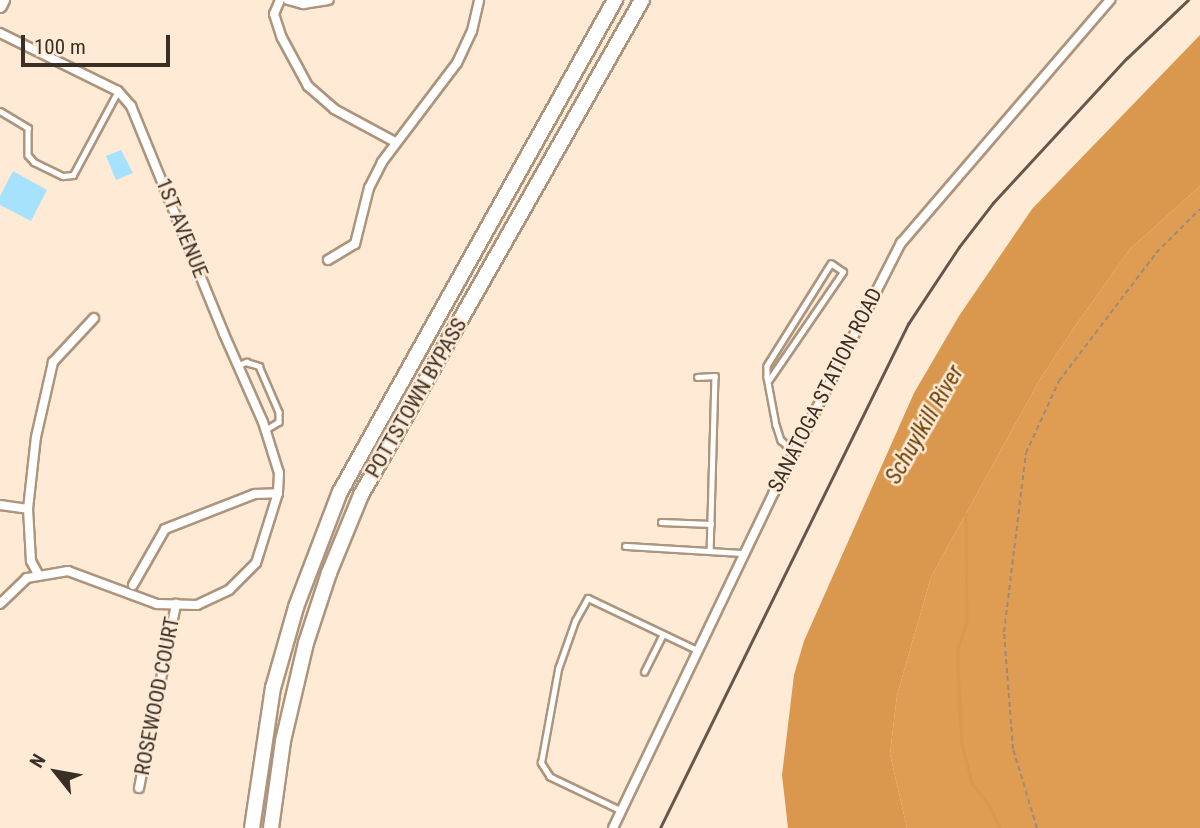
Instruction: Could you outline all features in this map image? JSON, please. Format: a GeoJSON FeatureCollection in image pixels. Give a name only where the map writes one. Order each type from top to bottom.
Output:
{"type":"FeatureCollection","features":[{"type":"Feature","properties":{"kind":"highway","name":"POTTSTOWN BYPASS"},"geometry":{"type":"LineString","coordinates":[[252,828],[273,688],[296,607],[340,492],[615,0]]}},
{"type":"Feature","properties":{"kind":"highway","name":"POTTSTOWN BYPASS"},"geometry":{"type":"LineString","coordinates":[[271,828],[283,741],[306,643],[329,573],[361,495],[642,0]]}},
{"type":"Feature","properties":{"kind":"main road"},"geometry":{"type":"LineString","coordinates":[[0,6],[3,0]]}},
{"type":"Feature","properties":{"kind":"street"},"geometry":{"type":"LineString","coordinates":[[280,0],[275,14],[282,38],[308,86],[334,109],[395,142]]}},
{"type":"Feature","properties":{"kind":"street"},"geometry":{"type":"LineString","coordinates":[[288,0],[303,4],[329,0]]}},
{"type":"Feature","properties":{"kind":"street"},"geometry":{"type":"LineString","coordinates":[[328,260],[355,244],[369,188],[395,142],[457,62],[472,31],[479,0]]}},
{"type":"Feature","properties":{"kind":"street","name":"SANATOGA STATION ROAD"},"geometry":{"type":"LineString","coordinates":[[613,828],[744,553],[901,243],[1110,0]]}},
{"type":"Feature","properties":{"kind":"street","name":"1ST AVENUE"},"geometry":{"type":"LineString","coordinates":[[0,33],[118,91],[137,118],[277,458],[278,493],[256,563],[229,590],[197,605],[157,604],[68,571],[38,574]]}},
{"type":"Feature","properties":{"kind":"street"},"geometry":{"type":"LineString","coordinates":[[0,604],[27,578],[38,574],[31,561],[29,509],[36,437],[53,362],[94,318]]}},
{"type":"Feature","properties":{"kind":"street"},"geometry":{"type":"LineString","coordinates":[[133,585],[165,529],[256,494],[278,493]]}},
{"type":"Feature","properties":{"kind":"street"},"geometry":{"type":"LineString","coordinates":[[0,505],[29,509]]}},
{"type":"Feature","properties":{"kind":"street","name":"ROSEWOOD COURT"},"geometry":{"type":"LineString","coordinates":[[139,788],[176,604]]}},
{"type":"Feature","properties":{"kind":"lane"},"geometry":{"type":"LineString","coordinates":[[0,111],[22,122],[30,134],[28,155],[34,162],[63,176],[73,175],[83,161],[118,91]]}},
{"type":"Feature","properties":{"kind":"lane"},"geometry":{"type":"LineString","coordinates":[[769,380],[843,272],[831,264],[770,359],[766,371],[781,440],[794,452]]}},
{"type":"Feature","properties":{"kind":"lane"},"geometry":{"type":"LineString","coordinates":[[238,365],[254,363],[263,376],[279,412],[279,422],[266,430]]}},
{"type":"Feature","properties":{"kind":"lane"},"geometry":{"type":"LineString","coordinates":[[696,377],[715,376],[710,551]]}},
{"type":"Feature","properties":{"kind":"lane"},"geometry":{"type":"LineString","coordinates":[[661,522],[711,524]]}},
{"type":"Feature","properties":{"kind":"lane"},"geometry":{"type":"LineString","coordinates":[[625,546],[744,553]]}},
{"type":"Feature","properties":{"kind":"lane"},"geometry":{"type":"LineString","coordinates":[[621,811],[550,777],[541,763],[565,645],[588,598],[698,651]]}},
{"type":"Feature","properties":{"kind":"lane"},"geometry":{"type":"LineString","coordinates":[[644,672],[663,634]]}},
{"type":"Feature","properties":{"kind":"path"},"geometry":{"type":"LineString","coordinates":[[1037,828],[1013,749],[1004,632],[1026,453],[1059,381],[1156,253],[1200,209]]}},
{"type":"Feature","properties":{"kind":"shaded area"},"geometry":{"type":"Polygon","coordinates":[[[1200,186],[1200,828],[907,828],[890,754],[897,695],[931,577],[1039,381],[1078,322],[1130,249],[1200,186]]]}},
{"type":"Feature","properties":{"kind":"water","name":"Schuylkill River"},"geometry":{"type":"Polygon","coordinates":[[[1200,35],[1200,186],[1130,249],[1078,322],[1039,381],[931,577],[897,695],[890,754],[907,828],[788,828],[782,775],[794,675],[804,641],[914,393],[959,316],[1032,209],[1200,35]]]}},
{"type":"Feature","properties":{"kind":"building"},"geometry":{"type":"Polygon","coordinates":[[[121,150],[133,173],[116,180],[106,156],[121,150]]]}},
{"type":"Feature","properties":{"kind":"building"},"geometry":{"type":"Polygon","coordinates":[[[13,171],[47,190],[31,221],[0,205],[0,196],[13,171]]]}},
{"type":"Feature","properties":{"kind":"waterway"},"geometry":{"type":"LineString","coordinates":[[966,514],[967,621],[958,648],[962,744],[972,783],[990,806],[1000,828]]}},
{"type":"Feature","properties":{"kind":"railway"},"geometry":{"type":"LineString","coordinates":[[660,828],[908,324],[959,247],[993,203],[1127,58],[1188,0]]}}]}
